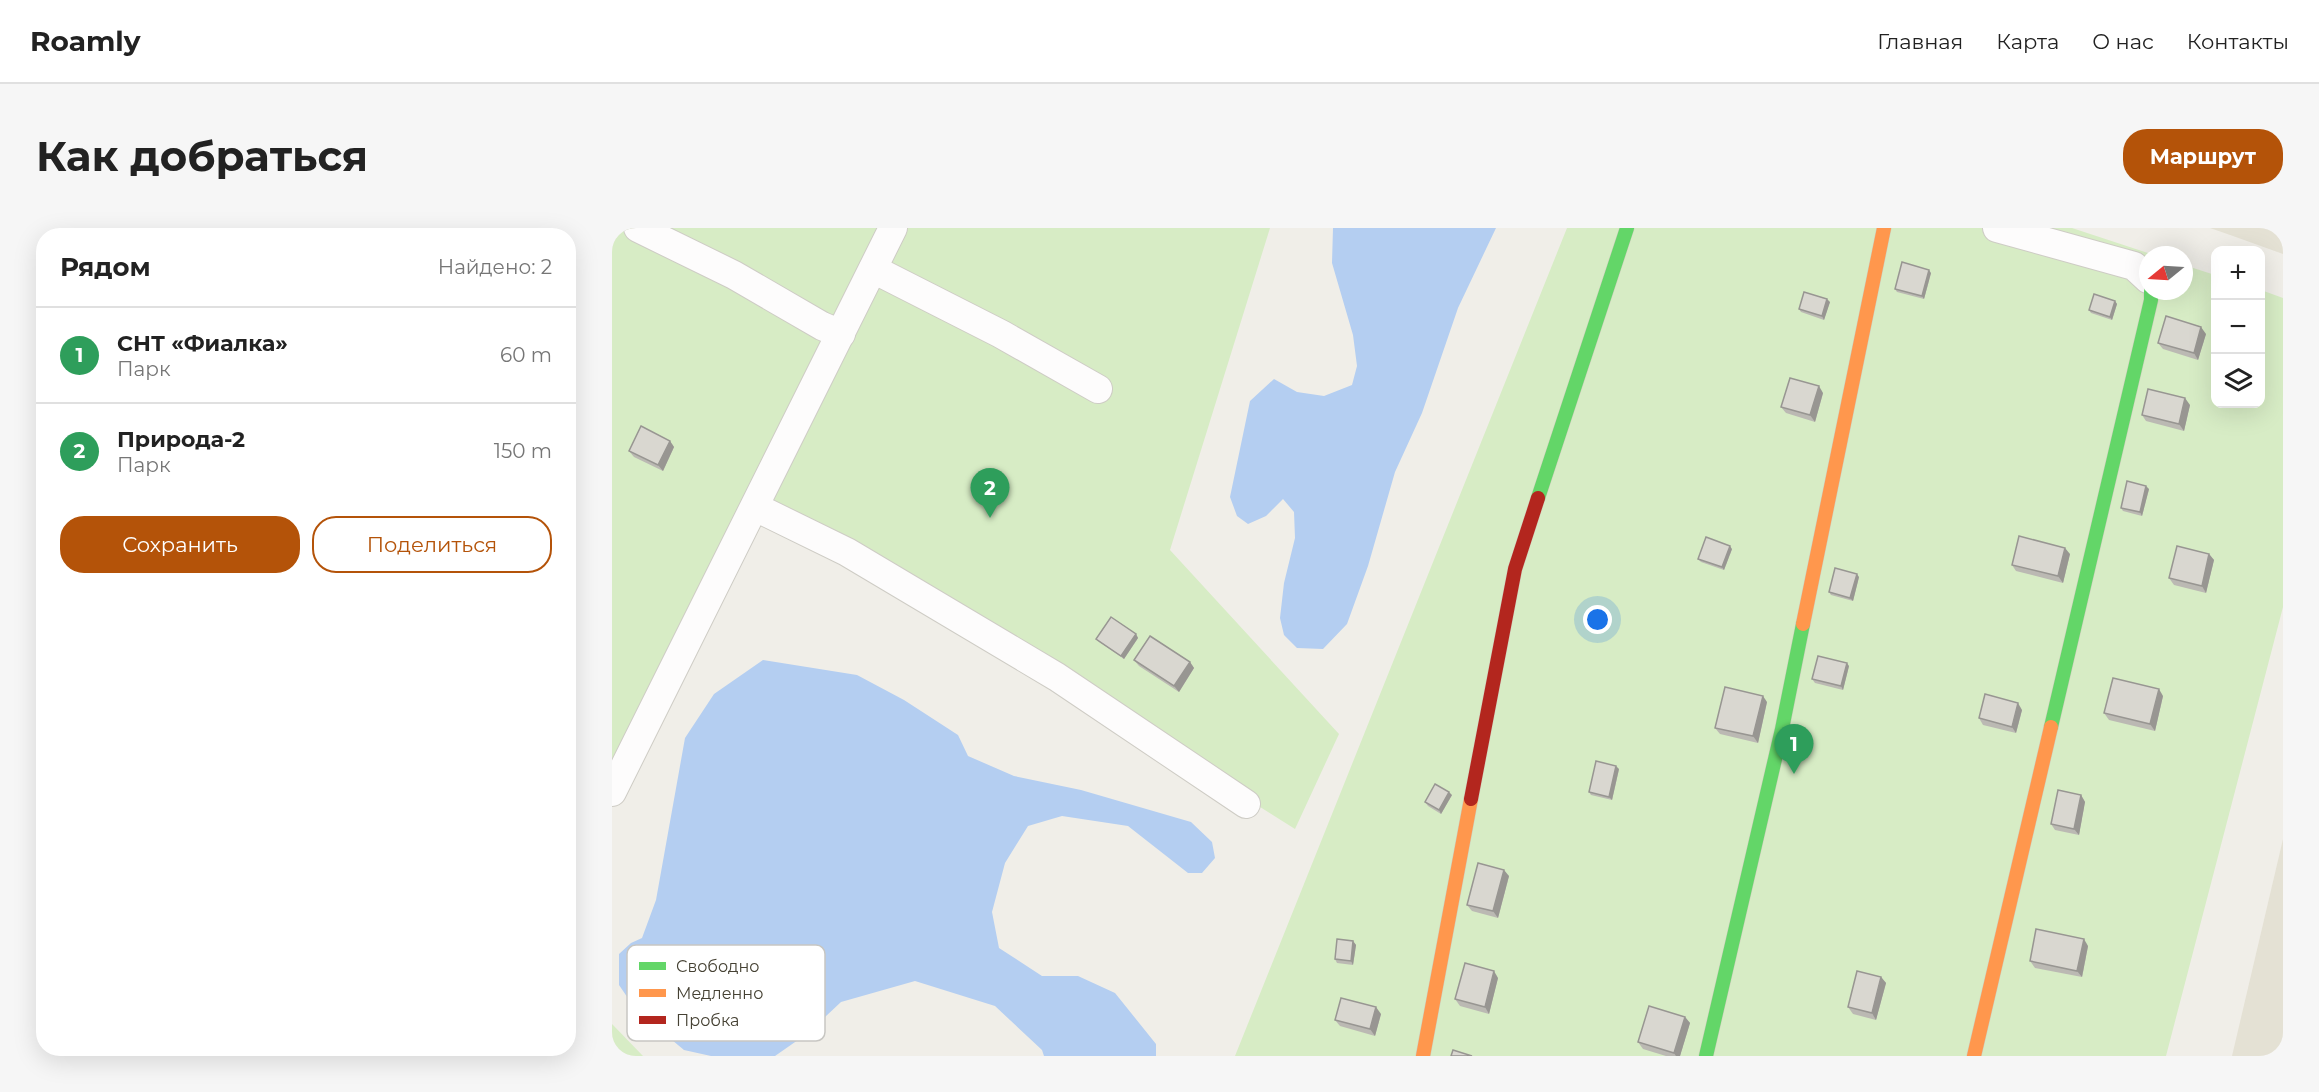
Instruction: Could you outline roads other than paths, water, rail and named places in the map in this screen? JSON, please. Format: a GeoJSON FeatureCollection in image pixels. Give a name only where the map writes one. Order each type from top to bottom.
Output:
{"type":"FeatureCollection","features":[{"type":"Feature","properties":{"kind":"street"},"geometry":{"type":"LineString","coordinates":[[638,228],[734,275],[822,326],[841,334]]}},
{"type":"Feature","properties":{"kind":"street"},"geometry":{"type":"LineString","coordinates":[[612,792],[893,228]]}},
{"type":"Feature","properties":{"kind":"street"},"geometry":{"type":"LineString","coordinates":[[1423,1056],[1515,569],[1627,228]]}},
{"type":"Feature","properties":{"kind":"street"},"geometry":{"type":"LineString","coordinates":[[1706,1056],[1782,729],[1884,228]]}},
{"type":"Feature","properties":{"kind":"street"},"geometry":{"type":"LineString","coordinates":[[1997,228],[2134,266],[2139,271]]}},
{"type":"Feature","properties":{"kind":"street"},"geometry":{"type":"LineString","coordinates":[[873,269],[1001,334],[1098,389]]}},
{"type":"Feature","properties":{"kind":"street"},"geometry":{"type":"LineString","coordinates":[[1974,1056],[2151,300]]}},
{"type":"Feature","properties":{"kind":"street"},"geometry":{"type":"LineString","coordinates":[[755,507],[847,552],[1057,676],[1246,804]]}},
{"type":"Feature","properties":{"kind":"water"},"geometry":{"type":"Polygon","coordinates":[[[1333,228],[1496,228],[1458,308],[1422,413],[1395,472],[1368,566],[1347,624],[1323,649],[1297,648],[1284,635],[1280,618],[1284,583],[1295,538],[1294,512],[1283,499],[1266,516],[1248,524],[1237,516],[1230,497],[1250,401],[1274,379],[1297,392],[1324,396],[1352,385],[1357,366],[1353,335],[1332,263],[1333,228]]]}},
{"type":"Feature","properties":{"kind":"water"},"geometry":{"type":"Polygon","coordinates":[[[763,660],[857,675],[904,700],[958,735],[968,756],[1014,776],[1081,790],[1191,822],[1212,842],[1215,858],[1202,873],[1188,873],[1128,826],[1062,816],[1028,826],[1005,863],[992,912],[999,948],[1042,976],[1078,976],[1115,993],[1156,1044],[1156,1056],[1044,1056],[1042,1050],[995,1006],[915,981],[841,1002],[825,1017],[825,945],[629,945],[642,938],[656,900],[685,738],[714,694],[763,660]]]}},
{"type":"Feature","properties":{"kind":"water"},"geometry":{"type":"Polygon","coordinates":[[[627,947],[627,997],[619,985],[619,954],[627,947]]]}},
{"type":"Feature","properties":{"kind":"water"},"geometry":{"type":"Polygon","coordinates":[[[673,1041],[797,1041],[775,1056],[711,1056],[684,1050],[673,1041]]]}},
{"type":"Feature","properties":{"kind":"place","name":"Природа-2"},"geometry":{"type":"Point","coordinates":[990,518]}},
{"type":"Feature","properties":{"kind":"place","name":"СНТ «Фиалка»"},"geometry":{"type":"Point","coordinates":[1794,774]}}]}
